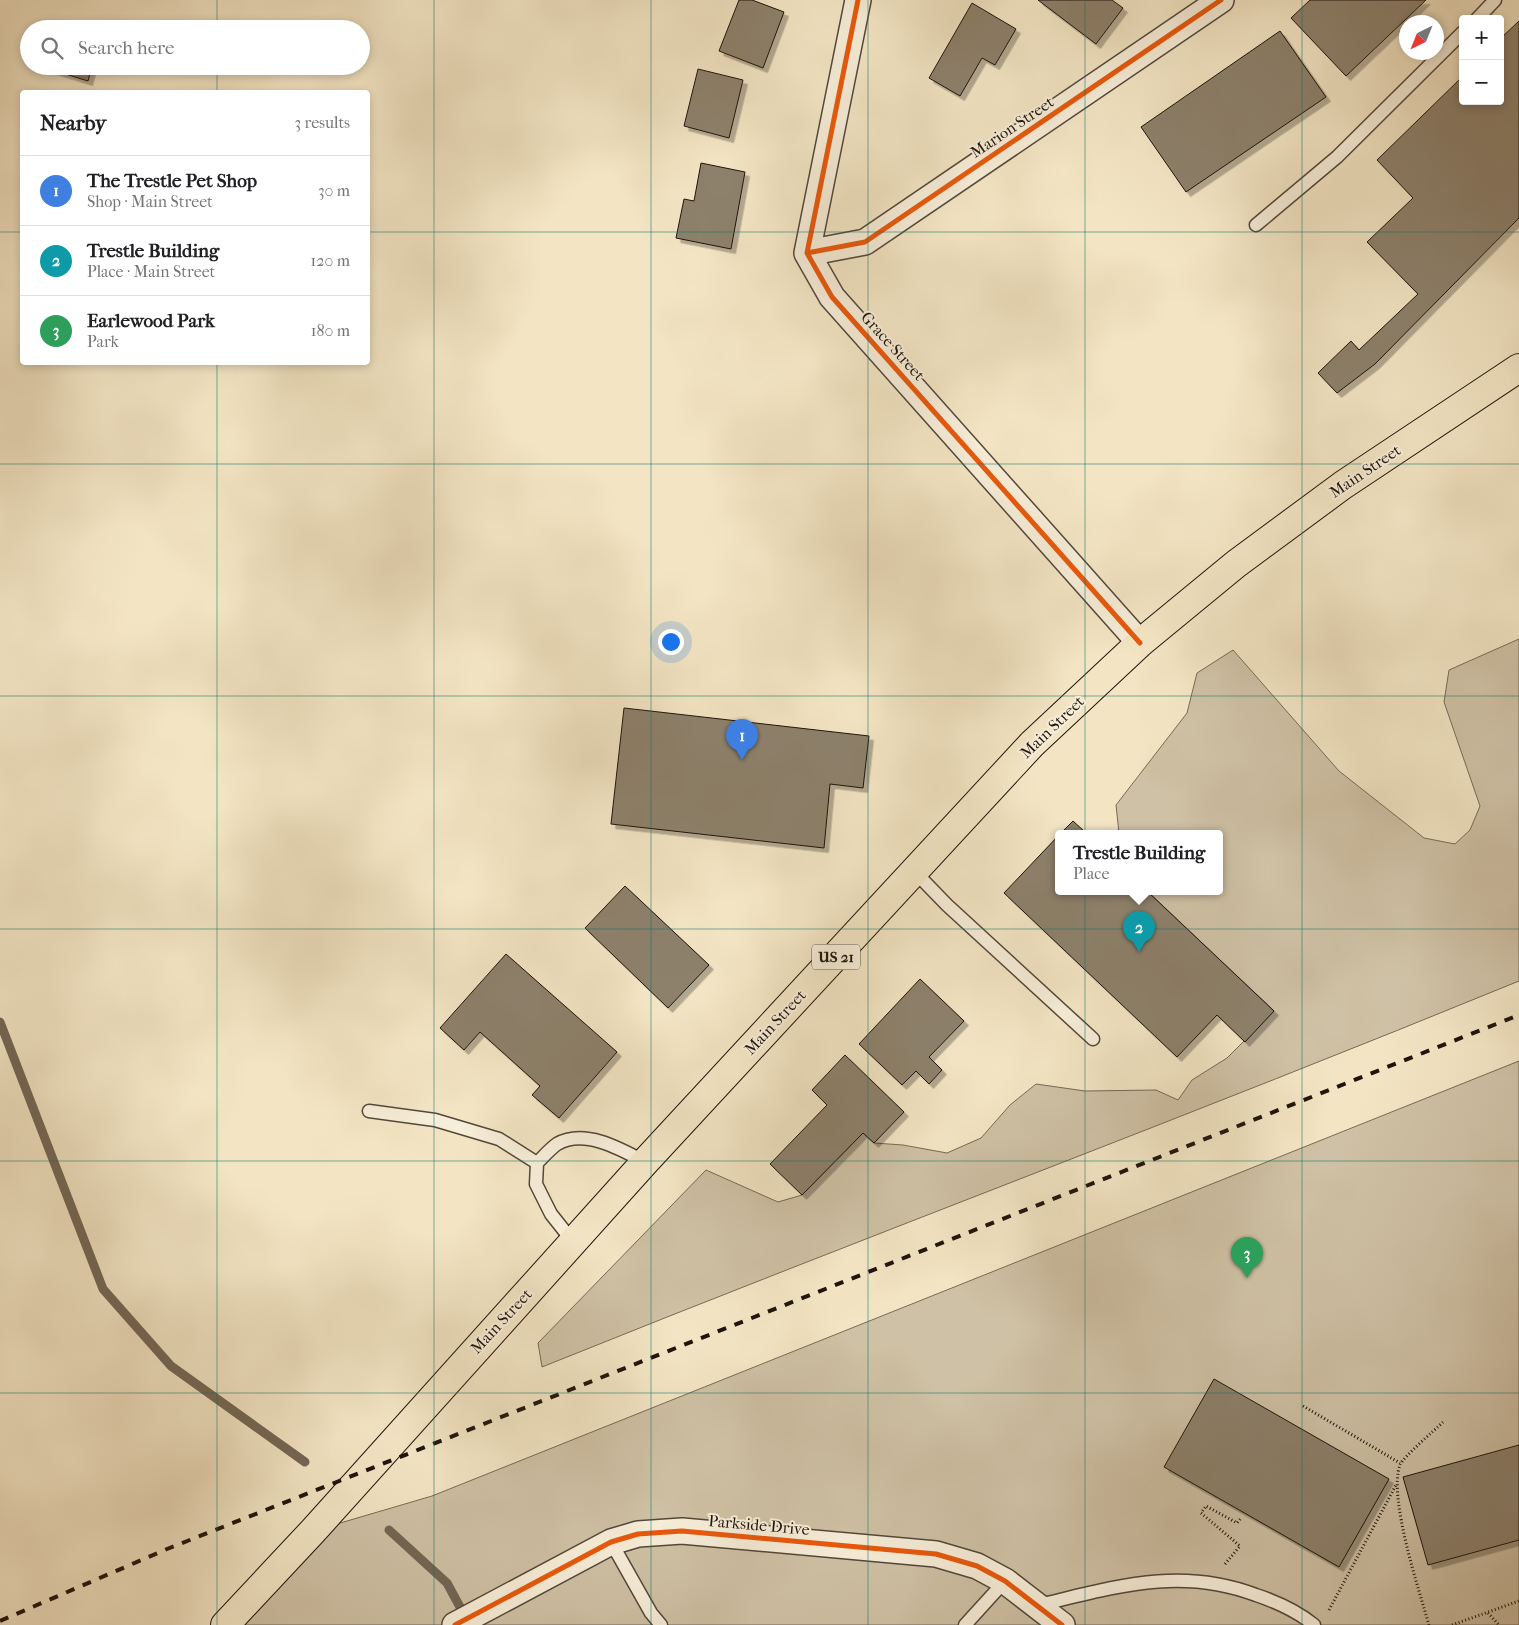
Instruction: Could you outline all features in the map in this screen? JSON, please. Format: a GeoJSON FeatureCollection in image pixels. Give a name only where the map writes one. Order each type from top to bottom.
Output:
{"type":"FeatureCollection","features":[{"type":"Feature","properties":{"kind":"main road","name":"Main Street"},"geometry":{"type":"LineString","coordinates":[[225,1625],[574,1243],[645,1162],[1032,744],[1140,643],[1236,564],[1343,485],[1519,368]]}},
{"type":"Feature","properties":{"kind":"street"},"geometry":{"type":"LineString","coordinates":[[807,253],[858,0]]}},
{"type":"Feature","properties":{"kind":"street","name":"Marion Street"},"geometry":{"type":"LineString","coordinates":[[807,253],[865,242],[1221,0]]}},
{"type":"Feature","properties":{"kind":"street","name":"Grace Street"},"geometry":{"type":"LineString","coordinates":[[807,253],[832,297],[1140,643]]}},
{"type":"Feature","properties":{"kind":"street","name":"Parkside Drive"},"geometry":{"type":"LineString","coordinates":[[456,1625],[611,1542],[638,1534],[682,1531],[936,1554],[977,1566],[1005,1581],[1039,1605],[1062,1625]]}},
{"type":"Feature","properties":{"kind":"lane"},"geometry":{"type":"LineString","coordinates":[[1480,15],[1496,0]]}},
{"type":"Feature","properties":{"kind":"lane"},"geometry":{"type":"LineString","coordinates":[[1256,225],[1337,156],[1459,36]]}},
{"type":"Feature","properties":{"kind":"lane"},"geometry":{"type":"LineString","coordinates":[[915,872],[947,905],[1093,1039]]}},
{"type":"Feature","properties":{"kind":"lane"},"geometry":{"type":"LineString","coordinates":[[369,1111],[435,1120],[500,1138],[537,1163]]}},
{"type":"Feature","properties":{"kind":"lane"},"geometry":{"type":"LineString","coordinates":[[574,1243],[551,1214],[536,1184],[537,1163],[558,1144],[580,1138],[616,1146],[645,1162]]}},
{"type":"Feature","properties":{"kind":"lane"},"geometry":{"type":"LineString","coordinates":[[611,1542],[650,1613],[660,1625]]}},
{"type":"Feature","properties":{"kind":"lane"},"geometry":{"type":"LineString","coordinates":[[964,1625],[1005,1581]]}},
{"type":"Feature","properties":{"kind":"lane"},"geometry":{"type":"LineString","coordinates":[[1039,1605],[1117,1586],[1154,1582],[1209,1581],[1278,1602],[1314,1625]]}},
{"type":"Feature","properties":{"kind":"path"},"geometry":{"type":"LineString","coordinates":[[1303,1406],[1400,1463]]}},
{"type":"Feature","properties":{"kind":"path"},"geometry":{"type":"LineString","coordinates":[[1429,1625],[1405,1541],[1397,1484],[1400,1463],[1443,1422]]}},
{"type":"Feature","properties":{"kind":"path"},"geometry":{"type":"LineString","coordinates":[[1325,1617],[1397,1484]]}},
{"type":"Feature","properties":{"kind":"path"},"geometry":{"type":"LineString","coordinates":[[1209,1581],[1240,1546],[1201,1513],[1206,1506],[1237,1523],[1241,1518]]}},
{"type":"Feature","properties":{"kind":"path"},"geometry":{"type":"LineString","coordinates":[[1452,1625],[1519,1601]]}},
{"type":"Feature","properties":{"kind":"path"},"geometry":{"type":"LineString","coordinates":[[1488,1613],[1499,1625]]}},
{"type":"Feature","properties":{"kind":"shaded area"},"geometry":{"type":"Polygon","coordinates":[[[1519,639],[1519,981],[542,1367],[538,1343],[706,1170],[778,1202],[802,1195],[863,1133],[874,1143],[903,1145],[947,1153],[981,1138],[1010,1105],[1036,1084],[1085,1091],[1156,1090],[1178,1100],[1192,1080],[1227,1058],[1274,1011],[1151,895],[1223,895],[1223,830],[1119,830],[1116,805],[1187,713],[1197,673],[1233,650],[1339,771],[1424,838],[1455,844],[1470,830],[1480,806],[1444,702],[1449,670],[1519,639]]]}},
{"type":"Feature","properties":{"kind":"shaded area"},"geometry":{"type":"Polygon","coordinates":[[[1519,1061],[1519,1625],[225,1625],[313,1531],[432,1496],[1519,1061]]]}},
{"type":"Feature","properties":{"kind":"building"},"geometry":{"type":"Polygon","coordinates":[[[739,0],[752,0],[784,12],[763,68],[719,51],[739,0]]]}},
{"type":"Feature","properties":{"kind":"building"},"geometry":{"type":"Polygon","coordinates":[[[1038,0],[1112,0],[1123,8],[1096,44],[1038,0]]]}},
{"type":"Feature","properties":{"kind":"building"},"geometry":{"type":"Polygon","coordinates":[[[1310,0],[1426,0],[1410,15],[1399,15],[1399,26],[1346,76],[1291,18],[1310,0]]]}},
{"type":"Feature","properties":{"kind":"building"},"geometry":{"type":"Polygon","coordinates":[[[972,3],[1016,29],[995,65],[982,58],[960,96],[929,78],[972,3]]]}},
{"type":"Feature","properties":{"kind":"building"},"geometry":{"type":"Polygon","coordinates":[[[1519,21],[1519,218],[1375,364],[1337,393],[1318,373],[1351,341],[1359,350],[1418,294],[1367,242],[1413,198],[1377,160],[1459,80],[1459,105],[1504,105],[1504,35],[1519,21]]]}},
{"type":"Feature","properties":{"kind":"building"},"geometry":{"type":"Polygon","coordinates":[[[1280,31],[1326,97],[1186,192],[1141,127],[1280,31]]]}},
{"type":"Feature","properties":{"kind":"building"},"geometry":{"type":"Polygon","coordinates":[[[698,69],[743,80],[729,138],[684,126],[698,69]]]}},
{"type":"Feature","properties":{"kind":"building"},"geometry":{"type":"Polygon","coordinates":[[[69,75],[90,75],[88,81],[69,75]]]}},
{"type":"Feature","properties":{"kind":"building"},"geometry":{"type":"Polygon","coordinates":[[[701,163],[745,172],[731,249],[676,238],[684,199],[694,201],[701,163]]]}},
{"type":"Feature","properties":{"kind":"building"},"geometry":{"type":"Polygon","coordinates":[[[624,708],[869,736],[863,788],[830,784],[824,848],[611,824],[624,708]]]}},
{"type":"Feature","properties":{"kind":"building"},"geometry":{"type":"Polygon","coordinates":[[[1073,821],[1083,830],[1064,830],[1073,821]]]}},
{"type":"Feature","properties":{"kind":"building"},"geometry":{"type":"Polygon","coordinates":[[[1055,839],[1055,895],[1151,895],[1274,1011],[1245,1042],[1217,1015],[1177,1057],[1004,893],[1055,839]]]}},
{"type":"Feature","properties":{"kind":"building"},"geometry":{"type":"Polygon","coordinates":[[[625,886],[709,965],[668,1008],[585,928],[625,886]]]}},
{"type":"Feature","properties":{"kind":"building"},"geometry":{"type":"Polygon","coordinates":[[[506,954],[617,1052],[559,1118],[532,1095],[540,1086],[480,1032],[464,1050],[440,1028],[506,954]]]}},
{"type":"Feature","properties":{"kind":"building"},"geometry":{"type":"Polygon","coordinates":[[[920,979],[964,1021],[929,1057],[942,1070],[929,1084],[916,1071],[902,1085],[859,1044],[920,979]]]}},
{"type":"Feature","properties":{"kind":"building"},"geometry":{"type":"Polygon","coordinates":[[[845,1055],[904,1112],[874,1143],[863,1133],[802,1195],[770,1164],[827,1105],[812,1090],[845,1055]]]}},
{"type":"Feature","properties":{"kind":"building"},"geometry":{"type":"Polygon","coordinates":[[[1214,1379],[1389,1479],[1339,1567],[1164,1467],[1214,1379]]]}},
{"type":"Feature","properties":{"kind":"building"},"geometry":{"type":"Polygon","coordinates":[[[1519,1445],[1519,1540],[1428,1565],[1403,1477],[1519,1445]]]}},
{"type":"Feature","properties":{"kind":"waterway"},"geometry":{"type":"LineString","coordinates":[[0,1022],[103,1289],[171,1366],[305,1462]]}},
{"type":"Feature","properties":{"kind":"waterway"},"geometry":{"type":"LineString","coordinates":[[389,1530],[447,1583],[466,1618]]}},
{"type":"Feature","properties":{"kind":"railway"},"geometry":{"type":"LineString","coordinates":[[0,1621],[167,1549],[1519,1015]]}},
{"type":"Feature","properties":{"kind":"cycle path"},"geometry":{"type":"LineString","coordinates":[[858,0],[807,253],[832,297],[1140,643]]}},
{"type":"Feature","properties":{"kind":"cycle path"},"geometry":{"type":"LineString","coordinates":[[807,253],[865,242],[1221,0]]}},
{"type":"Feature","properties":{"kind":"cycle path"},"geometry":{"type":"LineString","coordinates":[[455,1625],[611,1542],[638,1534],[682,1531],[936,1554],[977,1566],[1005,1581],[1062,1625]]}},
{"type":"Feature","properties":{"kind":"place","name":"The Trestle Pet Shop"},"geometry":{"type":"Point","coordinates":[742,760]}},
{"type":"Feature","properties":{"kind":"place","name":"Trestle Building"},"geometry":{"type":"Point","coordinates":[1139,952]}},
{"type":"Feature","properties":{"kind":"place","name":"Earlewood Park"},"geometry":{"type":"Point","coordinates":[1247,1278]}}]}
